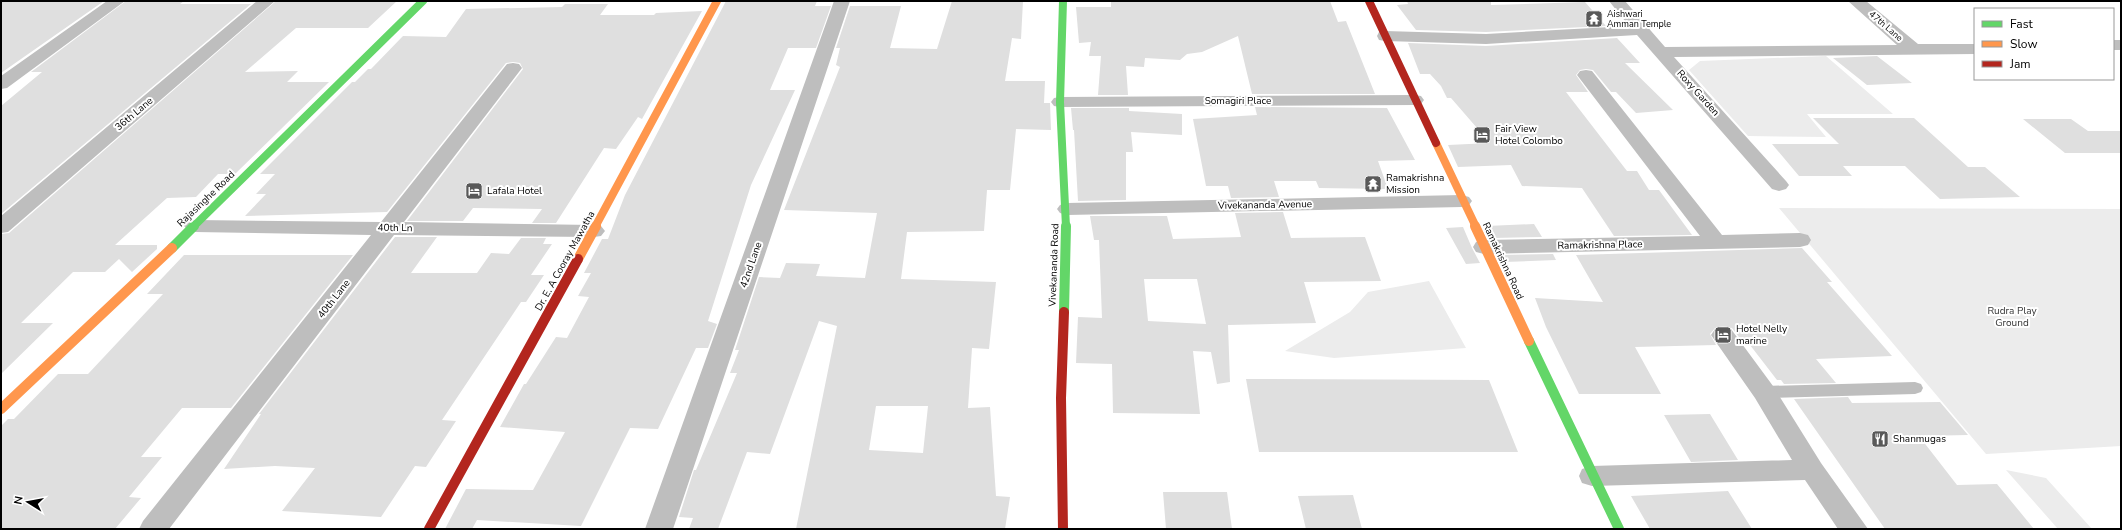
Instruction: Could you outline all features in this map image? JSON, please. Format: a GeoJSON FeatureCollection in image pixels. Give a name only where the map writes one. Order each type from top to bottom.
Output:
{"type":"FeatureCollection","features":[{"type":"Feature","properties":{"kind":"street"},"geometry":{"type":"LineString","coordinates":[[1,84],[117,1]]}},
{"type":"Feature","properties":{"kind":"street","name":"36th Lane"},"geometry":{"type":"LineString","coordinates":[[1,227],[267,1]]}},
{"type":"Feature","properties":{"kind":"street","name":"Rajasinghe Road"},"geometry":{"type":"LineString","coordinates":[[1,409],[195,226],[422,1]]}},
{"type":"Feature","properties":{"kind":"street","name":"Dr. E. A Cooray Mawatha"},"geometry":{"type":"LineString","coordinates":[[429,529],[594,231],[717,1]]}},
{"type":"Feature","properties":{"kind":"street","name":"42nd Lane"},"geometry":{"type":"LineString","coordinates":[[659,529],[842,1]]}},
{"type":"Feature","properties":{"kind":"street","name":"Vivekananda Road"},"geometry":{"type":"LineString","coordinates":[[1063,1],[1060,102],[1067,209],[1061,398],[1063,529]]}},
{"type":"Feature","properties":{"kind":"street","name":"Ramakrishna Road"},"geometry":{"type":"LineString","coordinates":[[1368,1],[1592,476],[1619,529]]}},
{"type":"Feature","properties":{"kind":"street","name":"Roxy Garden"},"geometry":{"type":"LineString","coordinates":[[1617,1],[1779,185]]}},
{"type":"Feature","properties":{"kind":"street","name":"47th Lane"},"geometry":{"type":"LineString","coordinates":[[1856,1],[1915,51]]}},
{"type":"Feature","properties":{"kind":"street"},"geometry":{"type":"LineString","coordinates":[[1385,36],[1486,39],[1641,30]]}},
{"type":"Feature","properties":{"kind":"street"},"geometry":{"type":"LineString","coordinates":[[1661,52],[1915,51],[1974,49]]}},
{"type":"Feature","properties":{"kind":"street","name":"40th Lane"},"geometry":{"type":"LineString","coordinates":[[152,529],[390,228],[513,68]]}},
{"type":"Feature","properties":{"kind":"street"},"geometry":{"type":"LineString","coordinates":[[1586,74],[1716,242]]}},
{"type":"Feature","properties":{"kind":"street","name":"Somagiri Place"},"geometry":{"type":"LineString","coordinates":[[1060,102],[1415,100]]}},
{"type":"Feature","properties":{"kind":"street","name":"Vivekananda Avenue"},"geometry":{"type":"LineString","coordinates":[[1067,209],[1462,201]]}},
{"type":"Feature","properties":{"kind":"street","name":"40th Ln"},"geometry":{"type":"LineString","coordinates":[[195,226],[594,231]]}},
{"type":"Feature","properties":{"kind":"street","name":"Ramakrishna Place"},"geometry":{"type":"LineString","coordinates":[[1484,247],[1800,240]]}},
{"type":"Feature","properties":{"kind":"street"},"geometry":{"type":"LineString","coordinates":[[1723,335],[1764,392],[1812,470],[1854,529]]}},
{"type":"Feature","properties":{"kind":"street"},"geometry":{"type":"LineString","coordinates":[[1592,476],[1812,470]]}},
{"type":"Feature","properties":{"kind":"lane"},"geometry":{"type":"LineString","coordinates":[[1764,392],[1915,388]]}},
{"type":"Feature","properties":{"kind":"green space"},"geometry":{"type":"Polygon","coordinates":[[[1826,56],[1893,114],[1807,114],[1826,137],[1748,136],[1689,70],[1700,61],[1826,56]]]}},
{"type":"Feature","properties":{"kind":"green space","name":"Rudra Play Ground"},"geometry":{"type":"Polygon","coordinates":[[[1779,208],[2121,209],[2121,446],[1986,454],[1779,208]]]}},
{"type":"Feature","properties":{"kind":"green space"},"geometry":{"type":"Polygon","coordinates":[[[1429,281],[1466,348],[1334,358],[1285,351],[1350,312],[1368,292],[1429,281]]]}},
{"type":"Feature","properties":{"kind":"green space"},"geometry":{"type":"Polygon","coordinates":[[[2006,470],[2046,478],[2092,529],[2058,529],[2006,470]]]}},
{"type":"Feature","properties":{"kind":"building"},"geometry":{"type":"Polygon","coordinates":[[[1,1],[104,1],[1,73],[1,1]]]}},
{"type":"Feature","properties":{"kind":"building"},"geometry":{"type":"Polygon","coordinates":[[[126,1],[184,1],[180,4],[251,4],[1,214],[1,106],[42,72],[31,72],[126,1]]]}},
{"type":"Feature","properties":{"kind":"building"},"geometry":{"type":"Polygon","coordinates":[[[276,1],[397,1],[368,28],[296,28],[245,72],[298,71],[287,82],[329,82],[235,174],[218,174],[196,197],[167,198],[115,245],[157,245],[157,249],[132,272],[119,259],[105,272],[73,272],[21,323],[53,323],[1,374],[1,234],[9,233],[276,1]]]}},
{"type":"Feature","properties":{"kind":"building"},"geometry":{"type":"Polygon","coordinates":[[[726,1],[817,1],[815,6],[831,6],[816,48],[788,48],[770,90],[795,90],[751,185],[708,321],[717,324],[708,348],[696,348],[658,429],[630,428],[581,526],[477,520],[472,529],[445,529],[466,489],[533,490],[565,432],[500,427],[524,384],[526,384],[556,337],[567,338],[589,297],[578,296],[591,273],[584,273],[602,239],[608,239],[625,195],[726,1]]]}},
{"type":"Feature","properties":{"kind":"building"},"geometry":{"type":"Polygon","coordinates":[[[952,1],[1023,1],[1021,39],[1012,38],[1005,81],[1045,81],[1044,103],[1050,103],[1051,130],[1016,129],[1010,190],[987,190],[984,231],[907,232],[901,279],[996,282],[989,349],[972,348],[968,408],[990,407],[996,496],[1010,497],[1005,529],[796,529],[837,326],[819,321],[770,454],[747,452],[718,529],[689,529],[693,518],[679,517],[694,470],[696,470],[737,373],[730,373],[739,350],[735,350],[759,277],[780,278],[786,263],[820,264],[816,276],[865,278],[877,213],[784,210],[840,67],[836,65],[840,48],[836,48],[850,6],[901,6],[890,48],[937,49],[952,1]],[[876,406],[869,450],[923,453],[928,406],[876,406]]]}},
{"type":"Feature","properties":{"kind":"building"},"geometry":{"type":"Polygon","coordinates":[[[1111,1],[1330,1],[1338,22],[1346,21],[1375,94],[1252,94],[1238,36],[1202,52],[1187,54],[1180,60],[1145,58],[1144,67],[1126,66],[1128,95],[1098,95],[1101,56],[1089,56],[1091,42],[1079,43],[1076,7],[1111,7],[1111,1]]]}},
{"type":"Feature","properties":{"kind":"building"},"geometry":{"type":"Polygon","coordinates":[[[1407,1],[1491,1],[1491,5],[1585,2],[1606,26],[1486,32],[1416,30],[1397,5],[1408,4],[1407,1]]]}},
{"type":"Feature","properties":{"kind":"building"},"geometry":{"type":"Polygon","coordinates":[[[565,4],[608,4],[600,15],[654,15],[656,13],[702,11],[642,119],[638,117],[616,149],[604,148],[556,223],[532,223],[542,209],[473,208],[463,221],[407,221],[523,69],[520,63],[513,62],[506,63],[387,212],[245,216],[266,194],[256,194],[275,174],[260,174],[352,82],[355,82],[368,69],[371,69],[403,36],[446,37],[466,9],[562,7],[565,4]]]}},
{"type":"Feature","properties":{"kind":"building"},"geometry":{"type":"Polygon","coordinates":[[[1617,38],[1640,63],[1625,63],[1673,110],[1636,113],[1616,92],[1611,92],[1593,70],[1580,70],[1576,75],[1588,92],[1566,92],[1627,171],[1637,171],[1649,190],[1659,190],[1692,235],[1614,236],[1582,188],[1522,186],[1511,165],[1458,167],[1448,145],[1490,143],[1451,98],[1447,98],[1441,86],[1430,74],[1420,74],[1408,43],[1486,46],[1617,38]]]}},
{"type":"Feature","properties":{"kind":"building"},"geometry":{"type":"Polygon","coordinates":[[[1877,56],[1912,83],[1867,85],[1833,58],[1877,56]]]}},
{"type":"Feature","properties":{"kind":"building"},"geometry":{"type":"Polygon","coordinates":[[[1255,107],[1387,108],[1415,160],[1378,161],[1388,189],[1319,188],[1316,181],[1274,181],[1279,197],[1231,198],[1228,186],[1206,186],[1193,119],[1257,115],[1255,107]]]}},
{"type":"Feature","properties":{"kind":"building"},"geometry":{"type":"Polygon","coordinates":[[[1071,108],[1129,108],[1129,111],[1182,114],[1182,135],[1131,132],[1133,152],[1126,152],[1126,200],[1078,201],[1074,130],[1071,108]]]}},
{"type":"Feature","properties":{"kind":"building"},"geometry":{"type":"Polygon","coordinates":[[[1813,118],[1914,118],[1968,167],[1985,167],[2020,197],[1940,199],[1905,166],[1843,166],[1852,176],[1799,176],[1772,144],[1839,144],[1813,118]]]}},
{"type":"Feature","properties":{"kind":"building"},"geometry":{"type":"Polygon","coordinates":[[[2023,119],[2071,119],[2088,131],[2121,131],[2121,153],[2065,153],[2023,119]]]}},
{"type":"Feature","properties":{"kind":"building"},"geometry":{"type":"Polygon","coordinates":[[[1283,212],[1291,238],[1365,237],[1381,281],[1304,282],[1316,323],[1228,325],[1230,382],[1217,384],[1211,352],[1193,351],[1200,414],[1113,413],[1112,364],[1076,363],[1078,317],[1102,318],[1099,240],[1094,240],[1090,216],[1167,216],[1173,239],[1241,237],[1235,213],[1283,212]],[[1144,279],[1148,321],[1206,324],[1197,279],[1144,279]]]}},
{"type":"Feature","properties":{"kind":"building"},"geometry":{"type":"Polygon","coordinates":[[[1534,224],[1542,237],[1493,238],[1487,226],[1534,224]]]}},
{"type":"Feature","properties":{"kind":"building"},"geometry":{"type":"Polygon","coordinates":[[[1463,227],[1480,263],[1466,264],[1446,228],[1463,227]]]}},
{"type":"Feature","properties":{"kind":"building"},"geometry":{"type":"Polygon","coordinates":[[[395,237],[437,237],[411,273],[477,273],[491,253],[509,254],[521,238],[546,238],[543,244],[552,244],[531,275],[544,275],[526,302],[521,302],[442,420],[456,421],[426,467],[415,466],[381,517],[282,511],[315,468],[275,466],[224,469],[261,414],[259,414],[395,237]]]}},
{"type":"Feature","properties":{"kind":"building"},"geometry":{"type":"Polygon","coordinates":[[[1802,248],[1832,282],[1827,282],[1892,356],[1816,359],[1836,383],[1784,384],[1781,380],[1777,380],[1750,345],[1745,345],[1732,328],[1723,326],[1715,328],[1710,334],[1716,345],[1635,347],[1661,394],[1579,394],[1546,327],[1535,298],[1603,302],[1576,255],[1802,248]]]}},
{"type":"Feature","properties":{"kind":"building"},"geometry":{"type":"Polygon","coordinates":[[[1553,254],[1556,260],[1504,262],[1501,255],[1553,254]]]}},
{"type":"Feature","properties":{"kind":"building"},"geometry":{"type":"Polygon","coordinates":[[[184,255],[353,255],[231,408],[182,408],[141,457],[162,457],[129,497],[141,498],[115,529],[1,529],[1,426],[8,419],[14,419],[58,374],[88,374],[163,294],[147,294],[184,255]]]}},
{"type":"Feature","properties":{"kind":"building"},"geometry":{"type":"Polygon","coordinates":[[[1246,379],[1489,380],[1518,452],[1259,452],[1246,379]]]}},
{"type":"Feature","properties":{"kind":"building"},"geometry":{"type":"Polygon","coordinates":[[[1848,397],[1852,403],[1940,402],[1968,435],[1919,436],[1957,485],[1997,484],[2034,529],[1885,529],[1794,399],[1848,397]]]}},
{"type":"Feature","properties":{"kind":"building"},"geometry":{"type":"Polygon","coordinates":[[[1710,414],[1738,460],[1691,462],[1664,415],[1710,414]]]}},
{"type":"Feature","properties":{"kind":"building"},"geometry":{"type":"Polygon","coordinates":[[[1728,491],[1752,529],[1650,529],[1631,496],[1728,491]]]}},
{"type":"Feature","properties":{"kind":"building"},"geometry":{"type":"Polygon","coordinates":[[[1163,492],[1227,492],[1232,529],[1166,529],[1163,492]]]}},
{"type":"Feature","properties":{"kind":"building"},"geometry":{"type":"Polygon","coordinates":[[[1353,495],[1362,529],[1306,529],[1298,496],[1353,495]]]}},
{"type":"Feature","properties":{"kind":"traffic: fast"},"geometry":{"type":"LineString","coordinates":[[172,248],[423,1]]}},
{"type":"Feature","properties":{"kind":"traffic: fast"},"geometry":{"type":"LineString","coordinates":[[1063,1],[1060,102],[1067,209],[1064,312]]}},
{"type":"Feature","properties":{"kind":"traffic: fast"},"geometry":{"type":"LineString","coordinates":[[1529,341],[1619,529]]}},
{"type":"Feature","properties":{"kind":"traffic: slow"},"geometry":{"type":"LineString","coordinates":[[578,259],[717,1]]}},
{"type":"Feature","properties":{"kind":"traffic: slow"},"geometry":{"type":"LineString","coordinates":[[1436,143],[1529,341]]}},
{"type":"Feature","properties":{"kind":"traffic: slow"},"geometry":{"type":"LineString","coordinates":[[1,409],[172,248]]}},
{"type":"Feature","properties":{"kind":"traffic: jam"},"geometry":{"type":"LineString","coordinates":[[1369,1],[1436,143]]}},
{"type":"Feature","properties":{"kind":"traffic: jam"},"geometry":{"type":"LineString","coordinates":[[429,529],[578,259]]}},
{"type":"Feature","properties":{"kind":"traffic: jam"},"geometry":{"type":"LineString","coordinates":[[1063,529],[1061,398],[1064,312]]}},
{"type":"Feature","properties":{"kind":"place","name":"Aishwari Amman Temple"},"geometry":{"type":"Point","coordinates":[1594,19]}},
{"type":"Feature","properties":{"kind":"place","name":"Fair View Hotel Colombo"},"geometry":{"type":"Point","coordinates":[1482,135]}},
{"type":"Feature","properties":{"kind":"place","name":"Ramakrishna Mission"},"geometry":{"type":"Point","coordinates":[1373,184]}},
{"type":"Feature","properties":{"kind":"place","name":"Lafala Hotel"},"geometry":{"type":"Point","coordinates":[474,191]}},
{"type":"Feature","properties":{"kind":"place","name":"Hotel Nelly marine"},"geometry":{"type":"Point","coordinates":[1723,335]}},
{"type":"Feature","properties":{"kind":"place","name":"Shanmugas"},"geometry":{"type":"Point","coordinates":[1880,439]}}]}
